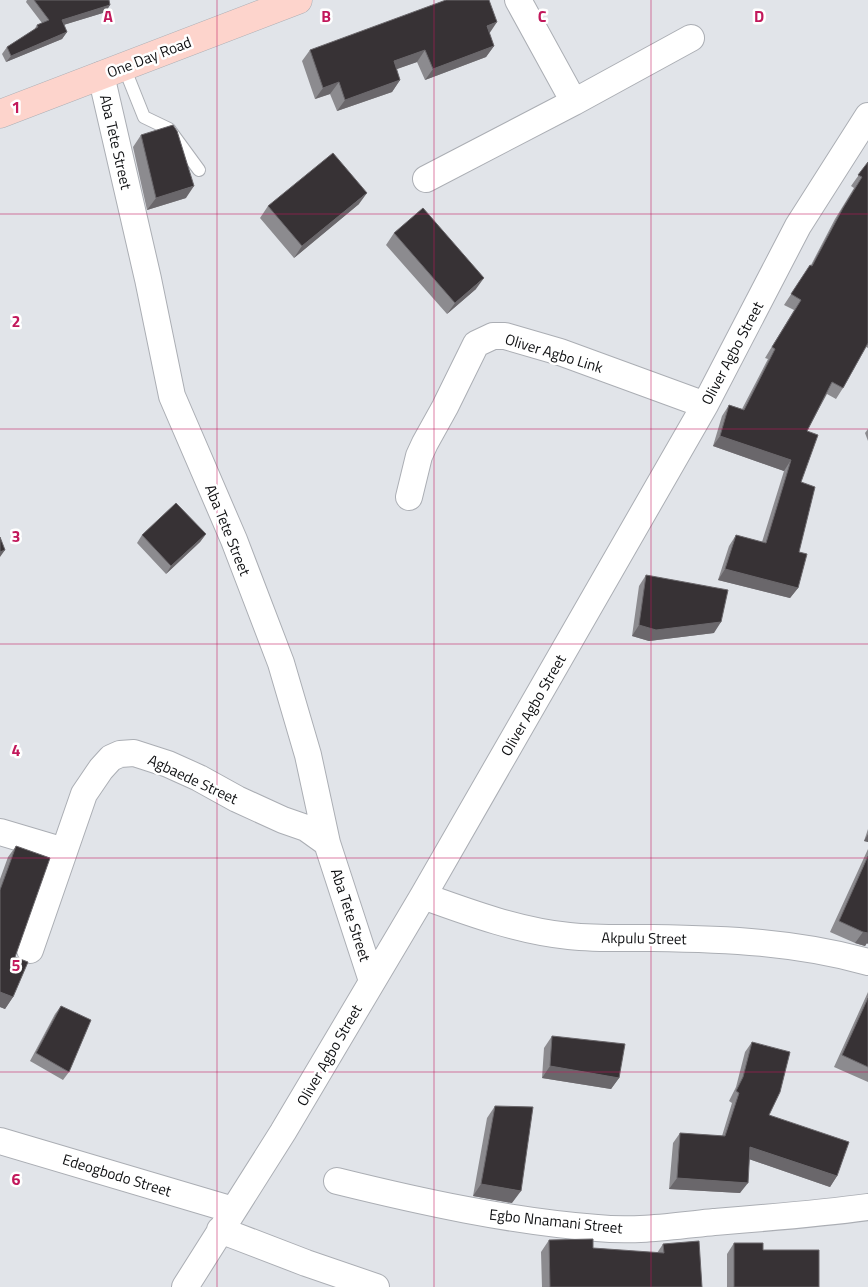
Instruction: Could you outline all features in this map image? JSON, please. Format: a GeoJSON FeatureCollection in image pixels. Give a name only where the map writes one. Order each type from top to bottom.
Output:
{"type":"FeatureCollection","features":[{"type":"Feature","properties":{"kind":"main road","name":"One Day Road"},"geometry":{"type":"LineString","coordinates":[[0,114],[298,0]]}},
{"type":"Feature","properties":{"kind":"street"},"geometry":{"type":"LineString","coordinates":[[518,0],[574,102]]}},
{"type":"Feature","properties":{"kind":"street"},"geometry":{"type":"LineString","coordinates":[[426,179],[574,102],[691,38]]}},
{"type":"Feature","properties":{"kind":"street","name":"Aba Tete Street"},"geometry":{"type":"LineString","coordinates":[[112,71],[148,279],[172,396],[234,540],[282,663],[308,755],[327,843],[372,981]]}},
{"type":"Feature","properties":{"kind":"street","name":"Oliver Agbo Street"},"geometry":{"type":"LineString","coordinates":[[185,1287],[226,1220],[284,1132],[423,896],[705,405],[798,226],[868,116]]}},
{"type":"Feature","properties":{"kind":"street","name":"Oliver Agbo Link"},"geometry":{"type":"LineString","coordinates":[[409,497],[419,456],[476,344],[493,336],[505,336],[560,352],[705,405]]}},
{"type":"Feature","properties":{"kind":"street","name":"Agbaede Street"},"geometry":{"type":"LineString","coordinates":[[30,950],[84,794],[101,769],[111,758],[120,754],[134,753],[178,768],[237,799],[283,820],[306,828],[327,843]]}},
{"type":"Feature","properties":{"kind":"street"},"geometry":{"type":"LineString","coordinates":[[0,832],[64,851]]}},
{"type":"Feature","properties":{"kind":"street","name":"Akpulu Street"},"geometry":{"type":"LineString","coordinates":[[423,896],[475,915],[569,936],[762,943],[829,952],[868,962]]}},
{"type":"Feature","properties":{"kind":"street","name":"Edeogbodo Street"},"geometry":{"type":"LineString","coordinates":[[0,1142],[226,1220],[376,1287]]}},
{"type":"Feature","properties":{"kind":"street","name":"Egbo Nnamani Street"},"geometry":{"type":"LineString","coordinates":[[337,1181],[460,1210],[598,1228],[640,1230],[868,1207]]}},
{"type":"Feature","properties":{"kind":"lane"},"geometry":{"type":"LineString","coordinates":[[112,71],[144,117],[169,129],[199,170]]}},
{"type":"Feature","properties":{"kind":"building"},"geometry":{"type":"Polygon","coordinates":[[[34,0],[109,0],[110,5],[62,20],[67,32],[11,56],[7,47],[38,27],[37,25],[49,20],[34,0]]]}},
{"type":"Feature","properties":{"kind":"building"},"geometry":{"type":"Polygon","coordinates":[[[446,0],[489,0],[497,22],[487,26],[494,46],[433,69],[425,50],[394,61],[400,80],[345,100],[339,82],[323,88],[310,50],[446,0]]]}},
{"type":"Feature","properties":{"kind":"building"},"geometry":{"type":"Polygon","coordinates":[[[173,125],[177,131],[194,186],[156,198],[141,135],[173,125]]]}},
{"type":"Feature","properties":{"kind":"building"},"geometry":{"type":"Polygon","coordinates":[[[333,153],[367,193],[302,246],[268,206],[333,153]]]}},
{"type":"Feature","properties":{"kind":"building"},"geometry":{"type":"Polygon","coordinates":[[[868,162],[868,343],[843,388],[832,382],[807,431],[818,435],[801,482],[815,487],[799,552],[807,554],[798,588],[725,569],[736,535],[766,543],[791,460],[720,436],[729,405],[744,410],[775,349],[772,347],[801,300],[791,294],[810,265],[812,266],[862,177],[858,175],[868,162]]]}},
{"type":"Feature","properties":{"kind":"building"},"geometry":{"type":"Polygon","coordinates":[[[423,208],[484,278],[455,303],[394,233],[423,208]]]}},
{"type":"Feature","properties":{"kind":"building"},"geometry":{"type":"Polygon","coordinates":[[[176,503],[206,534],[171,566],[142,535],[176,503]]]}},
{"type":"Feature","properties":{"kind":"building"},"geometry":{"type":"Polygon","coordinates":[[[0,537],[5,550],[0,552],[0,537]]]}},
{"type":"Feature","properties":{"kind":"building"},"geometry":{"type":"Polygon","coordinates":[[[646,575],[728,590],[721,622],[656,630],[639,625],[646,575]]]}},
{"type":"Feature","properties":{"kind":"building"},"geometry":{"type":"Polygon","coordinates":[[[16,846],[50,858],[15,957],[28,962],[13,997],[0,992],[0,890],[16,846]]]}},
{"type":"Feature","properties":{"kind":"building"},"geometry":{"type":"Polygon","coordinates":[[[868,856],[868,933],[839,921],[868,856]]]}},
{"type":"Feature","properties":{"kind":"building"},"geometry":{"type":"Polygon","coordinates":[[[868,998],[868,1067],[842,1055],[868,998]]]}},
{"type":"Feature","properties":{"kind":"building"},"geometry":{"type":"Polygon","coordinates":[[[61,1006],[91,1020],[69,1072],[36,1053],[61,1006]]]}},
{"type":"Feature","properties":{"kind":"building"},"geometry":{"type":"Polygon","coordinates":[[[552,1036],[625,1044],[619,1078],[550,1066],[552,1036]]]}},
{"type":"Feature","properties":{"kind":"building"},"geometry":{"type":"Polygon","coordinates":[[[752,1042],[790,1052],[780,1092],[769,1115],[849,1142],[837,1176],[750,1147],[748,1183],[677,1178],[680,1133],[725,1136],[739,1093],[736,1091],[743,1077],[752,1042]]]}},
{"type":"Feature","properties":{"kind":"building"},"geometry":{"type":"Polygon","coordinates":[[[495,1106],[533,1107],[521,1191],[481,1184],[495,1106]]]}},
{"type":"Feature","properties":{"kind":"building"},"geometry":{"type":"Polygon","coordinates":[[[593,1239],[593,1248],[664,1253],[663,1244],[699,1241],[702,1287],[550,1287],[549,1240],[593,1239]]]}},
{"type":"Feature","properties":{"kind":"building"},"geometry":{"type":"Polygon","coordinates":[[[734,1243],[763,1243],[763,1250],[819,1250],[819,1287],[734,1287],[734,1243]]]}}]}
